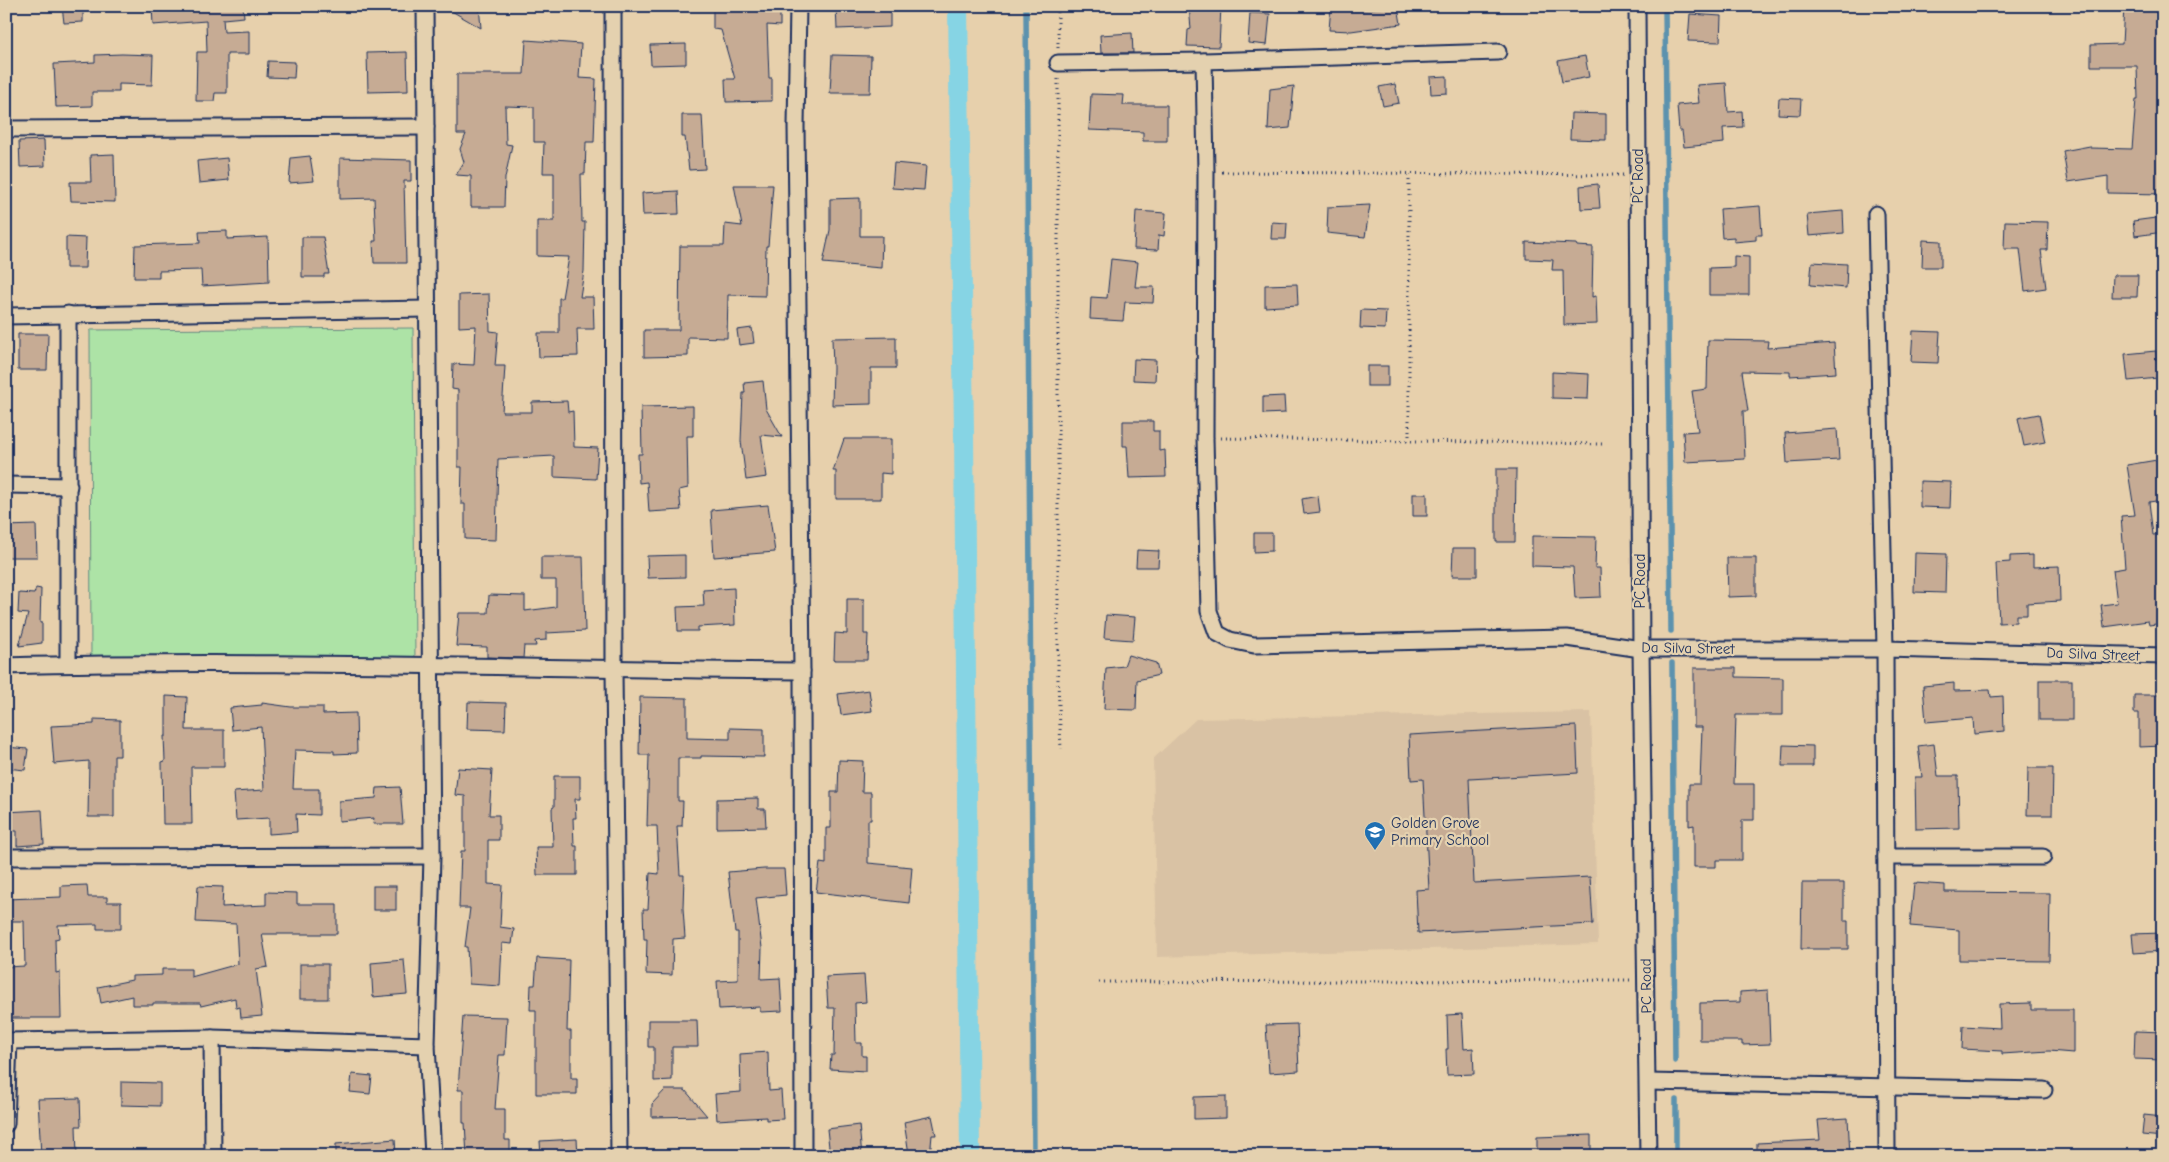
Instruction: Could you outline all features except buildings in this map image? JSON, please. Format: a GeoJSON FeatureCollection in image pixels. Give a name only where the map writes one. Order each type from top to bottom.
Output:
{"type":"FeatureCollection","features":[{"type":"Feature","properties":{"kind":"street"},"geometry":{"type":"LineString","coordinates":[[425,6],[432,856],[427,1044],[433,1156]]}},
{"type":"Feature","properties":{"kind":"street"},"geometry":{"type":"LineString","coordinates":[[613,6],[614,670],[619,1156]]}},
{"type":"Feature","properties":{"kind":"street"},"geometry":{"type":"LineString","coordinates":[[798,6],[796,126],[802,671],[803,1156]]}},
{"type":"Feature","properties":{"kind":"street","name":"PC Road"},"geometry":{"type":"LineString","coordinates":[[1637,6],[1641,649],[1648,1156]]}},
{"type":"Feature","properties":{"kind":"street"},"geometry":{"type":"LineString","coordinates":[[1058,63],[1204,61],[1498,52]]}},
{"type":"Feature","properties":{"kind":"street"},"geometry":{"type":"LineString","coordinates":[[1204,61],[1206,172],[1205,438]]}},
{"type":"Feature","properties":{"kind":"street"},"geometry":{"type":"LineString","coordinates":[[6,129],[426,127]]}},
{"type":"Feature","properties":{"kind":"street"},"geometry":{"type":"LineString","coordinates":[[1876,214],[1885,649],[1887,1156]]}},
{"type":"Feature","properties":{"kind":"street"},"geometry":{"type":"LineString","coordinates":[[6,316],[427,310]]}},
{"type":"Feature","properties":{"kind":"street"},"geometry":{"type":"LineString","coordinates":[[68,314],[68,664]]}},
{"type":"Feature","properties":{"kind":"street","name":"Da Silva Street"},"geometry":{"type":"LineString","coordinates":[[1205,438],[1209,611],[1217,633],[1230,640],[1254,645],[1567,638],[1641,649],[1885,649],[2163,656]]}},
{"type":"Feature","properties":{"kind":"street"},"geometry":{"type":"LineString","coordinates":[[6,485],[69,486]]}},
{"type":"Feature","properties":{"kind":"street"},"geometry":{"type":"LineString","coordinates":[[6,666],[68,664],[430,666],[614,670],[802,671]]}},
{"type":"Feature","properties":{"kind":"street"},"geometry":{"type":"LineString","coordinates":[[6,857],[432,856]]}},
{"type":"Feature","properties":{"kind":"street"},"geometry":{"type":"LineString","coordinates":[[1886,857],[2043,857]]}},
{"type":"Feature","properties":{"kind":"street"},"geometry":{"type":"LineString","coordinates":[[6,1124],[8,1042],[212,1038],[427,1044]]}},
{"type":"Feature","properties":{"kind":"street"},"geometry":{"type":"LineString","coordinates":[[212,1038],[213,1156]]}},
{"type":"Feature","properties":{"kind":"street"},"geometry":{"type":"LineString","coordinates":[[1648,1082],[2044,1090]]}},
{"type":"Feature","properties":{"kind":"path"},"geometry":{"type":"LineString","coordinates":[[1058,6],[1058,684],[1061,749]]}},
{"type":"Feature","properties":{"kind":"path"},"geometry":{"type":"LineString","coordinates":[[1206,172],[1638,175]]}},
{"type":"Feature","properties":{"kind":"path"},"geometry":{"type":"LineString","coordinates":[[1409,173],[1409,441]]}},
{"type":"Feature","properties":{"kind":"path"},"geometry":{"type":"LineString","coordinates":[[1205,438],[1602,444]]}},
{"type":"Feature","properties":{"kind":"path"},"geometry":{"type":"LineString","coordinates":[[1099,982],[1646,980]]}},
{"type":"Feature","properties":{"kind":"shaded area","name":"Golden Grove Primary School"},"geometry":{"type":"Polygon","coordinates":[[[1591,712],[1598,944],[1157,957],[1153,759],[1196,719],[1591,712]]]}},
{"type":"Feature","properties":{"kind":"green space"},"geometry":{"type":"Polygon","coordinates":[[[413,328],[415,665],[91,667],[90,330],[413,328]]]}},
{"type":"Feature","properties":{"kind":"waterway"},"geometry":{"type":"LineString","coordinates":[[958,6],[964,433],[970,1156]]}},
{"type":"Feature","properties":{"kind":"waterway"},"geometry":{"type":"LineString","coordinates":[[1026,6],[1034,1156]]}},
{"type":"Feature","properties":{"kind":"waterway"},"geometry":{"type":"LineString","coordinates":[[1665,6],[1671,631]]}},
{"type":"Feature","properties":{"kind":"waterway"},"geometry":{"type":"LineString","coordinates":[[1672,663],[1675,1061]]}},
{"type":"Feature","properties":{"kind":"waterway"},"geometry":{"type":"LineString","coordinates":[[1676,1100],[1676,1156]]}},
{"type":"Feature","properties":{"kind":"place","name":"Golden Grove Primary School"},"geometry":{"type":"Point","coordinates":[1375,851]}}]}
